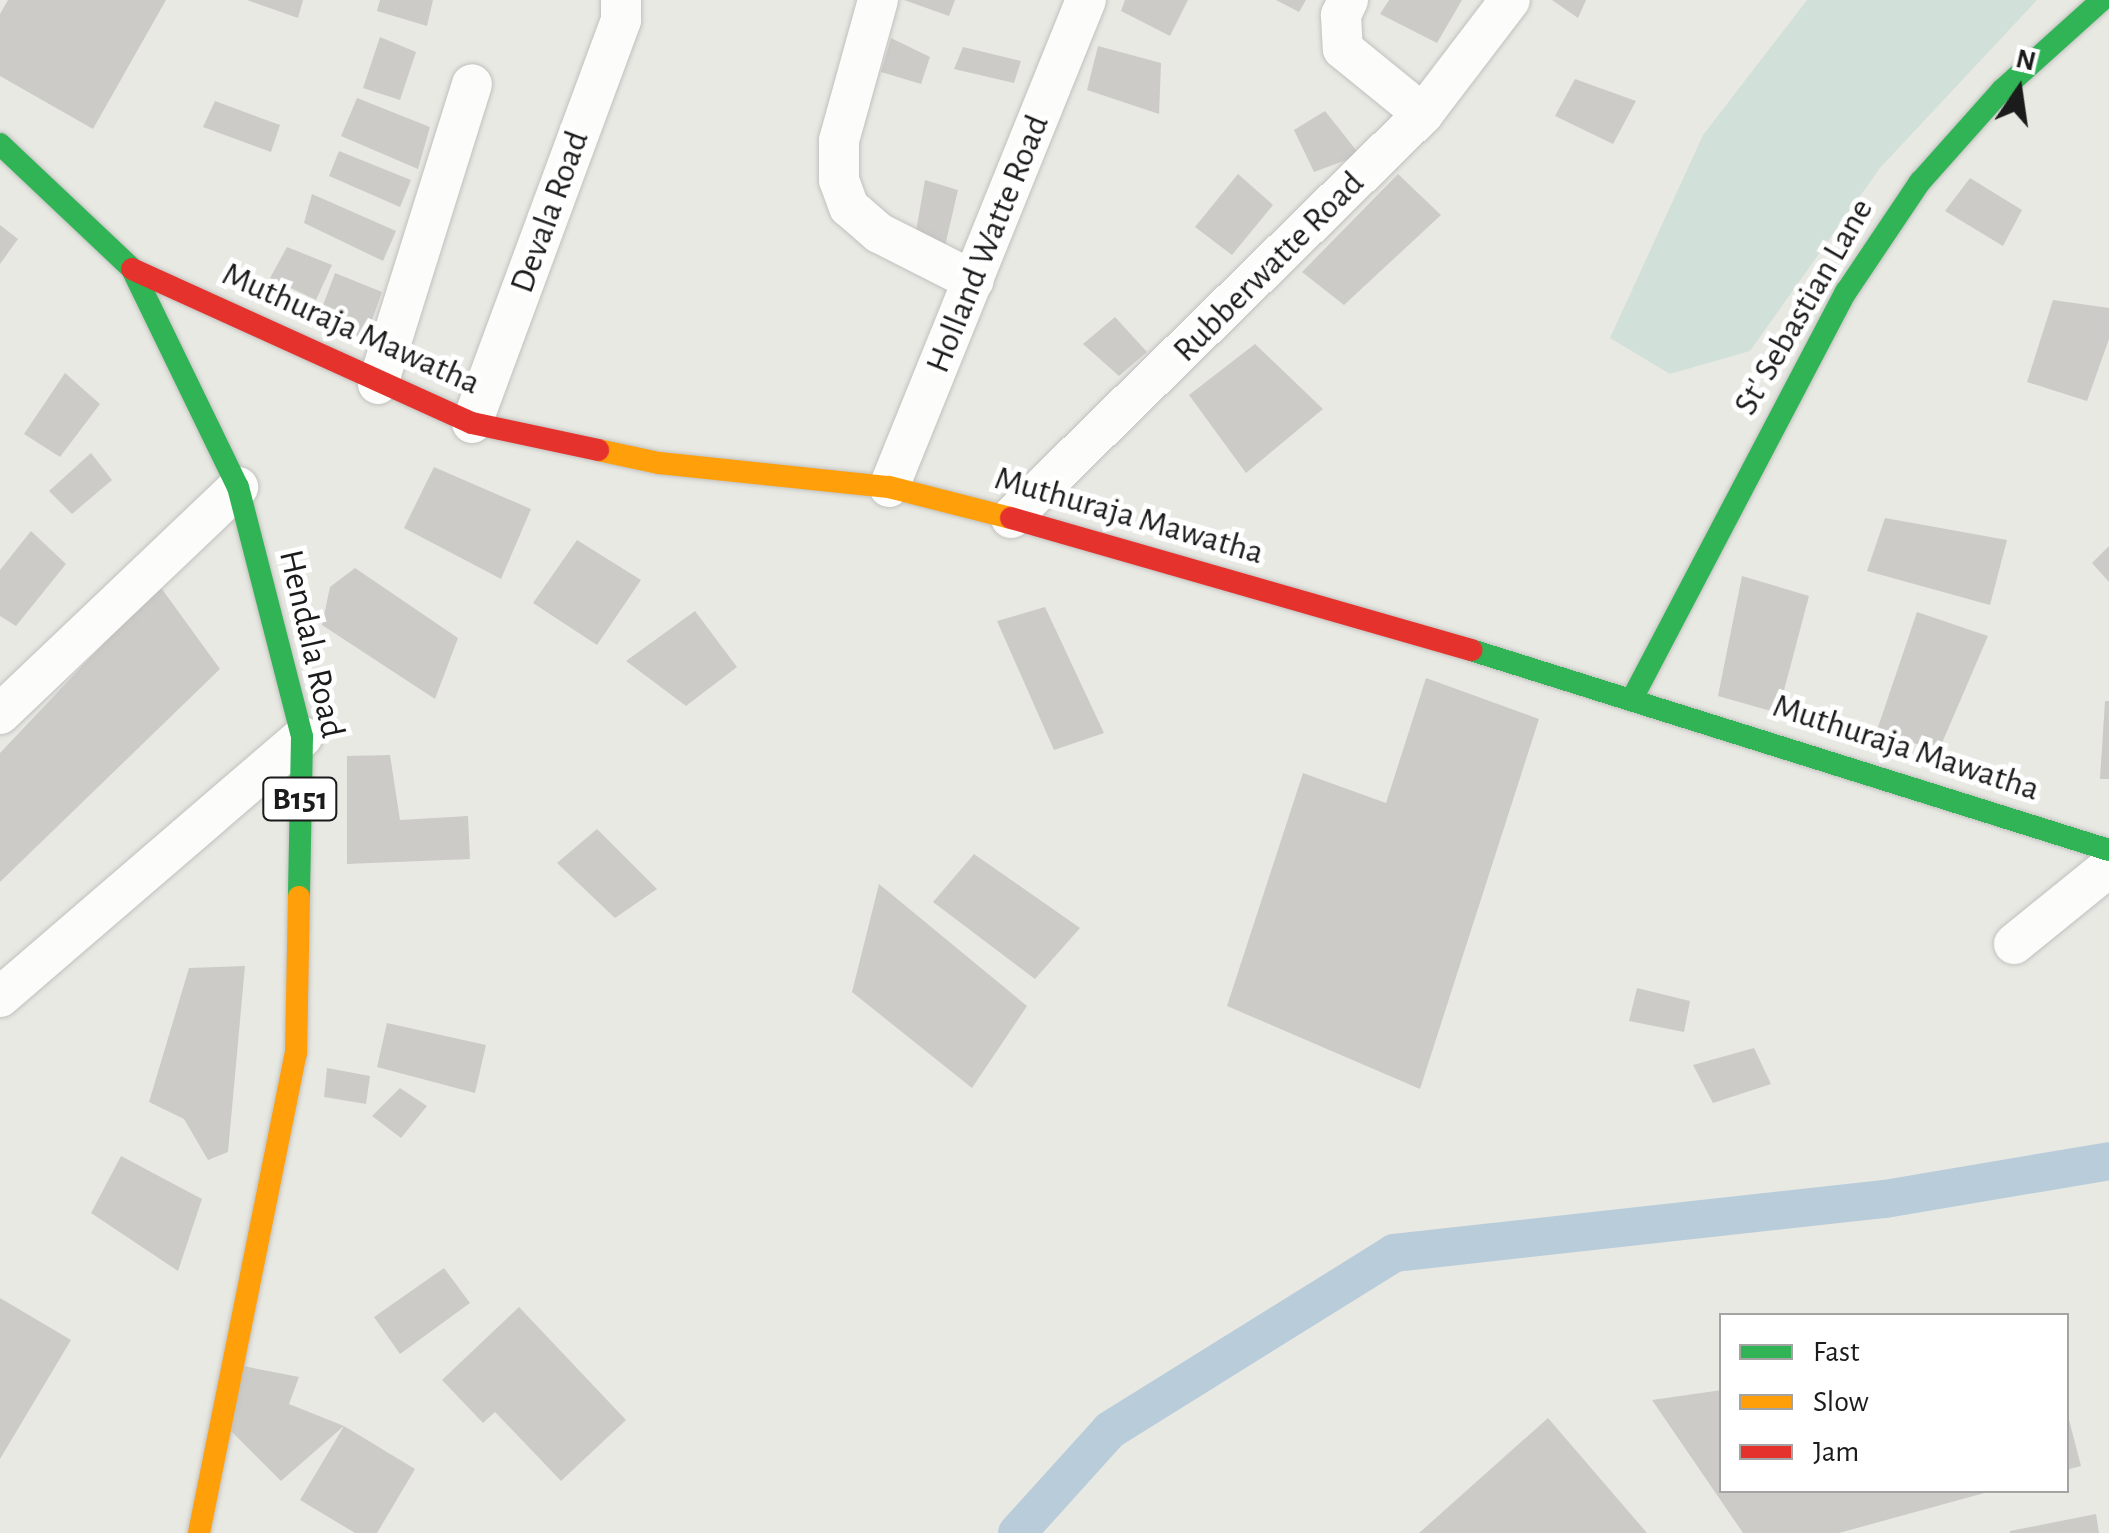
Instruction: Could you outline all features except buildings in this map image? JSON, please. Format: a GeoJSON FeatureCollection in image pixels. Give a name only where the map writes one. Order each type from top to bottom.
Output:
{"type":"FeatureCollection","features":[{"type":"Feature","properties":{"kind":"street","name":"Devala Road"},"geometry":{"type":"LineString","coordinates":[[472,423],[621,20],[621,0]]}},
{"type":"Feature","properties":{"kind":"street"},"geometry":{"type":"LineString","coordinates":[[878,0],[839,142],[839,180],[850,206],[879,233],[974,280]]}},
{"type":"Feature","properties":{"kind":"street","name":"Holland Watte Road"},"geometry":{"type":"LineString","coordinates":[[889,488],[1086,0]]}},
{"type":"Feature","properties":{"kind":"street"},"geometry":{"type":"LineString","coordinates":[[1348,0],[1341,15],[1342,49],[1423,114]]}},
{"type":"Feature","properties":{"kind":"street","name":"Rubberwatte Road"},"geometry":{"type":"LineString","coordinates":[[1011,518],[1423,114],[1510,0]]}},
{"type":"Feature","properties":{"kind":"street","name":"St' Sebastian Lane"},"geometry":{"type":"LineString","coordinates":[[1633,697],[1846,292],[1920,182],[2002,90],[2102,0]]}},
{"type":"Feature","properties":{"kind":"street"},"geometry":{"type":"LineString","coordinates":[[378,384],[472,84]]}},
{"type":"Feature","properties":{"kind":"street","name":"Hendala Road"},"geometry":{"type":"LineString","coordinates":[[0,144],[132,269],[238,487],[302,737],[296,1053],[199,1533]]}},
{"type":"Feature","properties":{"kind":"street","name":"Muthuraja Mawatha"},"geometry":{"type":"LineString","coordinates":[[132,269],[378,384],[472,423],[659,463],[889,488],[1011,518],[1633,697],[2109,850]]}},
{"type":"Feature","properties":{"kind":"street"},"geometry":{"type":"LineString","coordinates":[[0,714],[238,487]]}},
{"type":"Feature","properties":{"kind":"street"},"geometry":{"type":"LineString","coordinates":[[0,998],[302,737]]}},
{"type":"Feature","properties":{"kind":"street"},"geometry":{"type":"LineString","coordinates":[[2014,944],[2109,867]]}},
{"type":"Feature","properties":{"kind":"shaded area"},"geometry":{"type":"Polygon","coordinates":[[[1807,0],[2037,0],[1880,168],[1750,351],[1670,374],[1610,338],[1703,135],[1807,0]]]}},
{"type":"Feature","properties":{"kind":"waterway"},"geometry":{"type":"LineString","coordinates":[[1017,1533],[1110,1430],[1394,1253],[1885,1199],[2109,1161]]}},
{"type":"Feature","properties":{"kind":"traffic: fast"},"geometry":{"type":"LineString","coordinates":[[1633,697],[1846,292],[1920,182],[2002,90],[2102,0]]}},
{"type":"Feature","properties":{"kind":"traffic: fast"},"geometry":{"type":"LineString","coordinates":[[0,144],[132,269],[238,487],[302,737],[299,897]]}},
{"type":"Feature","properties":{"kind":"traffic: fast"},"geometry":{"type":"LineString","coordinates":[[1471,650],[2109,850]]}},
{"type":"Feature","properties":{"kind":"traffic: slow"},"geometry":{"type":"LineString","coordinates":[[598,450],[659,463],[889,487],[1011,518]]}},
{"type":"Feature","properties":{"kind":"traffic: slow"},"geometry":{"type":"LineString","coordinates":[[199,1533],[296,1053],[299,897]]}},
{"type":"Feature","properties":{"kind":"traffic: jam"},"geometry":{"type":"LineString","coordinates":[[132,269],[472,423],[598,450]]}},
{"type":"Feature","properties":{"kind":"traffic: jam"},"geometry":{"type":"LineString","coordinates":[[1011,518],[1471,650]]}}]}
